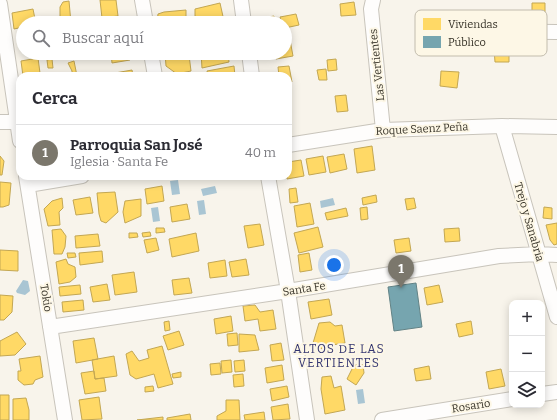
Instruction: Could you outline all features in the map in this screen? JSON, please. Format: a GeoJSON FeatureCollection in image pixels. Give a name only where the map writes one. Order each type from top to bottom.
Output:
{"type":"FeatureCollection","features":[{"type":"Feature","properties":{"kind":"street"},"geometry":{"type":"LineString","coordinates":[[142,0],[145,16]]}},
{"type":"Feature","properties":{"kind":"street"},"geometry":{"type":"LineString","coordinates":[[241,0],[243,16]]}},
{"type":"Feature","properties":{"kind":"street","name":"Las Vertientes"},"geometry":{"type":"LineString","coordinates":[[373,0],[371,9],[383,130]]}},
{"type":"Feature","properties":{"kind":"street"},"geometry":{"type":"LineString","coordinates":[[0,8],[16,115]]}},
{"type":"Feature","properties":{"kind":"street"},"geometry":{"type":"LineString","coordinates":[[547,32],[557,32]]}},
{"type":"Feature","properties":{"kind":"street"},"geometry":{"type":"LineString","coordinates":[[152,60],[154,72]]}},
{"type":"Feature","properties":{"kind":"street"},"geometry":{"type":"LineString","coordinates":[[250,60],[251,72]]}},
{"type":"Feature","properties":{"kind":"street"},"geometry":{"type":"LineString","coordinates":[[0,122],[16,122]]}},
{"type":"Feature","properties":{"kind":"street","name":"Roque Saenz Peña"},"geometry":{"type":"LineString","coordinates":[[292,144],[383,130],[502,126],[557,127]]}},
{"type":"Feature","properties":{"kind":"street","name":"Trejo y Sanabria"},"geometry":{"type":"LineString","coordinates":[[502,126],[557,317]]}},
{"type":"Feature","properties":{"kind":"street"},"geometry":{"type":"LineString","coordinates":[[27,181],[38,180]]}},
{"type":"Feature","properties":{"kind":"street"},"geometry":{"type":"LineString","coordinates":[[269,180],[288,291],[307,420]]}},
{"type":"Feature","properties":{"kind":"street","name":"Tokio"},"geometry":{"type":"LineString","coordinates":[[27,181],[65,420]]}},
{"type":"Feature","properties":{"kind":"street","name":"Santa Fe"},"geometry":{"type":"LineString","coordinates":[[50,327],[288,291],[499,256],[539,254],[557,255]]}},
{"type":"Feature","properties":{"kind":"street"},"geometry":{"type":"LineString","coordinates":[[545,394],[557,392]]}},
{"type":"Feature","properties":{"kind":"street","name":"Rosario"},"geometry":{"type":"LineString","coordinates":[[382,420],[509,399]]}},
{"type":"Feature","properties":{"kind":"water"},"geometry":{"type":"Polygon","coordinates":[[[178,180],[180,194],[172,195],[170,181],[178,180]]]}},
{"type":"Feature","properties":{"kind":"water"},"geometry":{"type":"Polygon","coordinates":[[[215,186],[217,193],[203,196],[201,189],[215,186]]]}},
{"type":"Feature","properties":{"kind":"water"},"geometry":{"type":"Polygon","coordinates":[[[333,198],[335,205],[321,208],[320,201],[333,198]]]}},
{"type":"Feature","properties":{"kind":"water"},"geometry":{"type":"Polygon","coordinates":[[[204,200],[206,214],[199,215],[197,201],[204,200]]]}},
{"type":"Feature","properties":{"kind":"water"},"geometry":{"type":"Polygon","coordinates":[[[158,207],[160,221],[153,222],[151,208],[158,207]]]}},
{"type":"Feature","properties":{"kind":"water"},"geometry":{"type":"Polygon","coordinates":[[[23,280],[28,281],[30,291],[25,295],[17,293],[16,291],[23,280]]]}},
{"type":"Feature","properties":{"kind":"water"},"geometry":{"type":"Polygon","coordinates":[[[363,389],[365,403],[358,404],[356,390],[363,389]]]}},
{"type":"Feature","properties":{"kind":"building: Viviendas"},"geometry":{"type":"Polygon","coordinates":[[[100,0],[116,0],[118,16],[102,16],[100,0]]]}},
{"type":"Feature","properties":{"kind":"building: Viviendas"},"geometry":{"type":"Polygon","coordinates":[[[69,1],[70,16],[60,16],[60,7],[63,2],[69,1]]]}},
{"type":"Feature","properties":{"kind":"building: Viviendas"},"geometry":{"type":"Polygon","coordinates":[[[354,2],[356,15],[341,16],[340,4],[354,2]]]}},
{"type":"Feature","properties":{"kind":"building: Viviendas"},"geometry":{"type":"Polygon","coordinates":[[[220,3],[223,16],[195,16],[195,9],[220,3]]]}},
{"type":"Feature","properties":{"kind":"building: Viviendas"},"geometry":{"type":"Polygon","coordinates":[[[532,3],[545,3],[545,10],[532,10],[532,3]]]}},
{"type":"Feature","properties":{"kind":"building: Viviendas"},"geometry":{"type":"Polygon","coordinates":[[[33,9],[34,16],[16,16],[16,29],[14,29],[12,13],[33,9]]]}},
{"type":"Feature","properties":{"kind":"building: Viviendas"},"geometry":{"type":"Polygon","coordinates":[[[186,10],[186,16],[158,16],[158,14],[186,10]]]}},
{"type":"Feature","properties":{"kind":"building: Viviendas"},"geometry":{"type":"Polygon","coordinates":[[[296,14],[299,25],[292,26],[292,16],[285,16],[296,14]]]}},
{"type":"Feature","properties":{"kind":"building: Viviendas"},"geometry":{"type":"Polygon","coordinates":[[[495,56],[509,56],[509,62],[495,62],[495,56]]]}},
{"type":"Feature","properties":{"kind":"building: Viviendas"},"geometry":{"type":"Polygon","coordinates":[[[336,59],[337,70],[328,71],[327,60],[336,59]]]}},
{"type":"Feature","properties":{"kind":"building: Viviendas"},"geometry":{"type":"Polygon","coordinates":[[[38,60],[40,72],[22,72],[21,61],[38,60]]]}},
{"type":"Feature","properties":{"kind":"building: Viviendas"},"geometry":{"type":"Polygon","coordinates":[[[47,60],[52,60],[53,68],[48,68],[47,60]]]}},
{"type":"Feature","properties":{"kind":"building: Viviendas"},"geometry":{"type":"Polygon","coordinates":[[[112,60],[130,60],[112,63],[112,60]]]}},
{"type":"Feature","properties":{"kind":"building: Viviendas"},"geometry":{"type":"Polygon","coordinates":[[[166,60],[190,60],[191,71],[174,72],[166,66],[166,60]]]}},
{"type":"Feature","properties":{"kind":"building: Viviendas"},"geometry":{"type":"Polygon","coordinates":[[[201,60],[229,60],[229,62],[202,68],[201,60]]]}},
{"type":"Feature","properties":{"kind":"building: Viviendas"},"geometry":{"type":"Polygon","coordinates":[[[74,61],[76,72],[72,72],[68,63],[74,61]]]}},
{"type":"Feature","properties":{"kind":"building: Viviendas"},"geometry":{"type":"Polygon","coordinates":[[[234,66],[235,72],[207,72],[234,66]]]}},
{"type":"Feature","properties":{"kind":"building: Viviendas"},"geometry":{"type":"Polygon","coordinates":[[[289,66],[290,72],[279,72],[278,67],[289,66]]]}},
{"type":"Feature","properties":{"kind":"building: Viviendas"},"geometry":{"type":"Polygon","coordinates":[[[326,69],[327,80],[319,80],[317,70],[326,69]]]}},
{"type":"Feature","properties":{"kind":"building: Viviendas"},"geometry":{"type":"Polygon","coordinates":[[[132,70],[132,72],[121,72],[132,70]]]}},
{"type":"Feature","properties":{"kind":"building: Viviendas"},"geometry":{"type":"Polygon","coordinates":[[[441,71],[459,72],[457,88],[440,86],[441,71]]]}},
{"type":"Feature","properties":{"kind":"building: Viviendas"},"geometry":{"type":"Polygon","coordinates":[[[346,95],[348,111],[337,112],[335,96],[346,95]]]}},
{"type":"Feature","properties":{"kind":"building: Viviendas"},"geometry":{"type":"Polygon","coordinates":[[[372,146],[375,170],[357,173],[354,149],[372,146]]]}},
{"type":"Feature","properties":{"kind":"building: Viviendas"},"geometry":{"type":"Polygon","coordinates":[[[344,154],[347,169],[330,173],[327,157],[344,154]]]}},
{"type":"Feature","properties":{"kind":"building: Viviendas"},"geometry":{"type":"Polygon","coordinates":[[[0,156],[4,161],[2,175],[0,175],[0,156]]]}},
{"type":"Feature","properties":{"kind":"building: Viviendas"},"geometry":{"type":"Polygon","coordinates":[[[323,156],[326,172],[309,175],[306,159],[323,156]]]}},
{"type":"Feature","properties":{"kind":"building: Viviendas"},"geometry":{"type":"Polygon","coordinates":[[[301,160],[304,176],[292,178],[292,161],[301,160]]]}},
{"type":"Feature","properties":{"kind":"building: Viviendas"},"geometry":{"type":"Polygon","coordinates":[[[0,182],[11,183],[9,205],[3,207],[0,207],[0,182]]]}},
{"type":"Feature","properties":{"kind":"building: Viviendas"},"geometry":{"type":"Polygon","coordinates":[[[162,186],[164,201],[147,204],[145,189],[162,186]]]}},
{"type":"Feature","properties":{"kind":"building: Viviendas"},"geometry":{"type":"Polygon","coordinates":[[[296,188],[298,202],[290,203],[289,189],[296,188]]]}},
{"type":"Feature","properties":{"kind":"building: Viviendas"},"geometry":{"type":"Polygon","coordinates":[[[115,192],[118,212],[106,223],[101,221],[97,193],[115,192]]]}},
{"type":"Feature","properties":{"kind":"building: Viviendas"},"geometry":{"type":"Polygon","coordinates":[[[376,195],[377,202],[363,205],[362,198],[376,195]]]}},
{"type":"Feature","properties":{"kind":"building: Viviendas"},"geometry":{"type":"Polygon","coordinates":[[[90,197],[93,213],[76,215],[73,200],[90,197]]]}},
{"type":"Feature","properties":{"kind":"building: Viviendas"},"geometry":{"type":"Polygon","coordinates":[[[62,198],[63,208],[59,212],[60,225],[48,226],[44,209],[52,201],[62,198]]]}},
{"type":"Feature","properties":{"kind":"building: Viviendas"},"geometry":{"type":"Polygon","coordinates":[[[414,198],[416,208],[407,210],[405,199],[414,198]]]}},
{"type":"Feature","properties":{"kind":"building: Viviendas"},"geometry":{"type":"Polygon","coordinates":[[[141,199],[141,216],[125,223],[123,212],[125,201],[141,199]]]}},
{"type":"Feature","properties":{"kind":"building: Viviendas"},"geometry":{"type":"Polygon","coordinates":[[[310,203],[314,224],[297,227],[294,206],[310,203]]]}},
{"type":"Feature","properties":{"kind":"building: Viviendas"},"geometry":{"type":"Polygon","coordinates":[[[187,204],[190,219],[172,222],[170,207],[187,204]]]}},
{"type":"Feature","properties":{"kind":"building: Viviendas"},"geometry":{"type":"Polygon","coordinates":[[[367,207],[368,219],[361,220],[360,208],[367,207]]]}},
{"type":"Feature","properties":{"kind":"building: Viviendas"},"geometry":{"type":"Polygon","coordinates":[[[544,207],[552,208],[552,219],[543,218],[544,207]]]}},
{"type":"Feature","properties":{"kind":"building: Viviendas"},"geometry":{"type":"Polygon","coordinates":[[[346,208],[348,216],[327,220],[325,213],[346,208]]]}},
{"type":"Feature","properties":{"kind":"building: Viviendas"},"geometry":{"type":"Polygon","coordinates":[[[557,223],[557,244],[554,245],[550,240],[546,225],[557,223]]]}},
{"type":"Feature","properties":{"kind":"building: Viviendas"},"geometry":{"type":"Polygon","coordinates":[[[260,224],[264,245],[248,248],[244,226],[260,224]]]}},
{"type":"Feature","properties":{"kind":"building: Viviendas"},"geometry":{"type":"Polygon","coordinates":[[[318,227],[323,247],[299,253],[294,233],[318,227]]]}},
{"type":"Feature","properties":{"kind":"building: Viviendas"},"geometry":{"type":"Polygon","coordinates":[[[156,228],[164,228],[165,232],[156,233],[156,228]]]}},
{"type":"Feature","properties":{"kind":"building: Viviendas"},"geometry":{"type":"Polygon","coordinates":[[[459,228],[460,241],[445,242],[444,229],[459,228]]]}},
{"type":"Feature","properties":{"kind":"building: Viviendas"},"geometry":{"type":"Polygon","coordinates":[[[61,229],[66,236],[65,247],[62,254],[54,254],[52,230],[61,229]]]}},
{"type":"Feature","properties":{"kind":"building: Viviendas"},"geometry":{"type":"Polygon","coordinates":[[[150,232],[151,236],[143,237],[142,233],[150,232]]]}},
{"type":"Feature","properties":{"kind":"building: Viviendas"},"geometry":{"type":"Polygon","coordinates":[[[129,233],[137,233],[138,237],[129,238],[129,233]]]}},
{"type":"Feature","properties":{"kind":"building: Viviendas"},"geometry":{"type":"Polygon","coordinates":[[[196,233],[199,251],[172,257],[169,239],[196,233]]]}},
{"type":"Feature","properties":{"kind":"building: Viviendas"},"geometry":{"type":"Polygon","coordinates":[[[98,234],[100,246],[76,248],[75,236],[98,234]]]}},
{"type":"Feature","properties":{"kind":"building: Viviendas"},"geometry":{"type":"Polygon","coordinates":[[[156,238],[159,250],[147,253],[144,240],[156,238]]]}},
{"type":"Feature","properties":{"kind":"building: Viviendas"},"geometry":{"type":"Polygon","coordinates":[[[409,238],[411,251],[396,253],[394,240],[409,238]]]}},
{"type":"Feature","properties":{"kind":"building: Viviendas"},"geometry":{"type":"Polygon","coordinates":[[[0,250],[18,251],[18,271],[0,270],[0,250]]]}},
{"type":"Feature","properties":{"kind":"building: Viviendas"},"geometry":{"type":"Polygon","coordinates":[[[102,251],[103,262],[80,265],[79,253],[102,251]]]}},
{"type":"Feature","properties":{"kind":"building: Viviendas"},"geometry":{"type":"Polygon","coordinates":[[[67,253],[75,253],[76,257],[68,258],[67,253]]]}},
{"type":"Feature","properties":{"kind":"building: Viviendas"},"geometry":{"type":"Polygon","coordinates":[[[309,253],[312,270],[300,272],[298,255],[309,253]]]}},
{"type":"Feature","properties":{"kind":"building: Viviendas"},"geometry":{"type":"Polygon","coordinates":[[[66,259],[68,264],[75,267],[76,277],[70,282],[59,284],[56,262],[66,259]]]}},
{"type":"Feature","properties":{"kind":"building: Viviendas"},"geometry":{"type":"Polygon","coordinates":[[[246,259],[249,275],[232,277],[229,262],[246,259]]]}},
{"type":"Feature","properties":{"kind":"building: Viviendas"},"geometry":{"type":"Polygon","coordinates":[[[225,260],[227,276],[210,278],[208,263],[225,260]]]}},
{"type":"Feature","properties":{"kind":"building: Viviendas"},"geometry":{"type":"Polygon","coordinates":[[[134,272],[137,292],[115,295],[112,275],[134,272]]]}},
{"type":"Feature","properties":{"kind":"building: Viviendas"},"geometry":{"type":"Polygon","coordinates":[[[189,278],[192,293],[174,295],[172,280],[189,278]]]}},
{"type":"Feature","properties":{"kind":"building: Viviendas"},"geometry":{"type":"Polygon","coordinates":[[[107,284],[110,300],[93,302],[90,287],[107,284]]]}},
{"type":"Feature","properties":{"kind":"building: Viviendas"},"geometry":{"type":"Polygon","coordinates":[[[80,285],[81,294],[60,296],[59,287],[80,285]]]}},
{"type":"Feature","properties":{"kind":"building: Viviendas"},"geometry":{"type":"Polygon","coordinates":[[[439,285],[443,302],[427,305],[424,288],[439,285]]]}},
{"type":"Feature","properties":{"kind":"building: Viviendas"},"geometry":{"type":"Polygon","coordinates":[[[0,295],[13,296],[12,312],[4,320],[0,320],[0,295]]]}},
{"type":"Feature","properties":{"kind":"building: Viviendas"},"geometry":{"type":"Polygon","coordinates":[[[329,299],[332,315],[311,319],[308,302],[329,299]]]}},
{"type":"Feature","properties":{"kind":"building: Viviendas"},"geometry":{"type":"Polygon","coordinates":[[[83,300],[84,310],[63,312],[62,302],[83,300]]]}},
{"type":"Feature","properties":{"kind":"building: Viviendas"},"geometry":{"type":"Polygon","coordinates":[[[255,305],[260,312],[273,310],[276,329],[260,331],[258,319],[245,321],[243,306],[255,305]]]}},
{"type":"Feature","properties":{"kind":"building: Viviendas"},"geometry":{"type":"Polygon","coordinates":[[[231,316],[233,331],[216,334],[214,319],[231,316]]]}},
{"type":"Feature","properties":{"kind":"building: Viviendas"},"geometry":{"type":"Polygon","coordinates":[[[169,321],[170,330],[165,331],[164,322],[169,321]]]}},
{"type":"Feature","properties":{"kind":"building: Viviendas"},"geometry":{"type":"Polygon","coordinates":[[[471,321],[473,334],[459,337],[456,324],[471,321]]]}},
{"type":"Feature","properties":{"kind":"building: Viviendas"},"geometry":{"type":"Polygon","coordinates":[[[330,322],[335,326],[342,325],[345,343],[325,346],[321,349],[313,343],[319,323],[330,322]]]}},
{"type":"Feature","properties":{"kind":"building: Viviendas"},"geometry":{"type":"Polygon","coordinates":[[[179,331],[184,345],[168,350],[163,336],[179,331]]]}},
{"type":"Feature","properties":{"kind":"building: Viviendas"},"geometry":{"type":"Polygon","coordinates":[[[17,332],[26,344],[15,355],[0,356],[0,341],[17,332]]]}},
{"type":"Feature","properties":{"kind":"building: Viviendas"},"geometry":{"type":"Polygon","coordinates":[[[237,333],[238,345],[228,346],[227,334],[237,333]]]}},
{"type":"Feature","properties":{"kind":"building: Viviendas"},"geometry":{"type":"Polygon","coordinates":[[[239,334],[255,335],[259,350],[239,352],[239,334]]]}},
{"type":"Feature","properties":{"kind":"building: Viviendas"},"geometry":{"type":"Polygon","coordinates":[[[94,338],[98,359],[76,363],[73,341],[94,338]]]}},
{"type":"Feature","properties":{"kind":"building: Viviendas"},"geometry":{"type":"Polygon","coordinates":[[[281,343],[284,360],[272,361],[270,345],[281,343]]]}},
{"type":"Feature","properties":{"kind":"building: Viviendas"},"geometry":{"type":"Polygon","coordinates":[[[162,346],[173,384],[158,388],[154,374],[136,379],[130,375],[126,354],[132,351],[139,361],[149,358],[147,350],[162,346]]]}},
{"type":"Feature","properties":{"kind":"building: Viviendas"},"geometry":{"type":"Polygon","coordinates":[[[40,356],[43,377],[35,380],[33,384],[24,385],[18,380],[18,371],[21,371],[19,359],[40,356]]]}},
{"type":"Feature","properties":{"kind":"building: Viviendas"},"geometry":{"type":"Polygon","coordinates":[[[114,356],[117,376],[95,379],[92,360],[114,356]]]}},
{"type":"Feature","properties":{"kind":"building: Viviendas"},"geometry":{"type":"Polygon","coordinates":[[[231,360],[232,372],[222,373],[221,361],[231,360]]]}},
{"type":"Feature","properties":{"kind":"building: Viviendas"},"geometry":{"type":"Polygon","coordinates":[[[244,360],[245,371],[235,372],[234,361],[244,360]]]}},
{"type":"Feature","properties":{"kind":"building: Viviendas"},"geometry":{"type":"Polygon","coordinates":[[[220,363],[221,374],[211,375],[210,364],[220,363]]]}},
{"type":"Feature","properties":{"kind":"building: Viviendas"},"geometry":{"type":"Polygon","coordinates":[[[282,365],[284,380],[267,383],[265,368],[282,365]]]}},
{"type":"Feature","properties":{"kind":"building: Viviendas"},"geometry":{"type":"Polygon","coordinates":[[[354,365],[363,365],[364,373],[356,385],[347,379],[354,365]]]}},
{"type":"Feature","properties":{"kind":"building: Viviendas"},"geometry":{"type":"Polygon","coordinates":[[[429,366],[431,379],[416,381],[414,369],[429,366]]]}},
{"type":"Feature","properties":{"kind":"building: Viviendas"},"geometry":{"type":"Polygon","coordinates":[[[501,369],[505,386],[489,389],[486,372],[501,369]]]}},
{"type":"Feature","properties":{"kind":"building: Viviendas"},"geometry":{"type":"Polygon","coordinates":[[[94,371],[95,379],[104,378],[106,391],[85,394],[81,373],[94,371]]]}},
{"type":"Feature","properties":{"kind":"building: Viviendas"},"geometry":{"type":"Polygon","coordinates":[[[181,372],[181,377],[173,378],[172,374],[181,372]]]}},
{"type":"Feature","properties":{"kind":"building: Viviendas"},"geometry":{"type":"Polygon","coordinates":[[[243,374],[244,386],[234,387],[233,375],[243,374]]]}},
{"type":"Feature","properties":{"kind":"building: Viviendas"},"geometry":{"type":"Polygon","coordinates":[[[331,376],[334,388],[341,386],[345,410],[325,414],[321,389],[322,377],[331,376]]]}},
{"type":"Feature","properties":{"kind":"building: Viviendas"},"geometry":{"type":"Polygon","coordinates":[[[153,386],[154,391],[145,392],[145,387],[153,386]]]}},
{"type":"Feature","properties":{"kind":"building: Viviendas"},"geometry":{"type":"Polygon","coordinates":[[[287,386],[289,397],[272,401],[270,389],[287,386]]]}},
{"type":"Feature","properties":{"kind":"building: Viviendas"},"geometry":{"type":"Polygon","coordinates":[[[0,395],[9,395],[9,420],[0,420],[0,395]]]}},
{"type":"Feature","properties":{"kind":"building: Viviendas"},"geometry":{"type":"Polygon","coordinates":[[[99,397],[102,419],[82,420],[79,400],[99,397]]]}},
{"type":"Feature","properties":{"kind":"building: Viviendas"},"geometry":{"type":"Polygon","coordinates":[[[26,398],[29,410],[29,420],[13,420],[13,399],[26,398]]]}},
{"type":"Feature","properties":{"kind":"building: Viviendas"},"geometry":{"type":"Polygon","coordinates":[[[226,400],[239,400],[240,420],[217,420],[217,416],[226,411],[226,400]]]}},
{"type":"Feature","properties":{"kind":"building: Viviendas"},"geometry":{"type":"Polygon","coordinates":[[[288,404],[290,419],[273,420],[271,407],[288,404]]]}},
{"type":"Feature","properties":{"kind":"building: Viviendas"},"geometry":{"type":"Polygon","coordinates":[[[264,412],[265,420],[245,420],[244,415],[264,412]]]}},
{"type":"Feature","properties":{"kind":"building: Viviendas"},"geometry":{"type":"Polygon","coordinates":[[[190,414],[191,420],[167,420],[167,418],[190,414]]]}},
{"type":"Feature","properties":{"kind":"building: Viviendas"},"geometry":{"type":"Polygon","coordinates":[[[163,417],[163,420],[137,420],[163,417]]]}},
{"type":"Feature","properties":{"kind":"building: Público"},"geometry":{"type":"Polygon","coordinates":[[[416,283],[422,327],[394,331],[388,287],[416,283]]]}},
{"type":"Feature","properties":{"kind":"place","name":"Parroquia San José"},"geometry":{"type":"Point","coordinates":[401,288]}},
{"type":"Feature","properties":{"kind":"district","name":"ALTOS DE LAS VERTIENTES"},"geometry":{"type":"Point","coordinates":[339,356]}}]}
